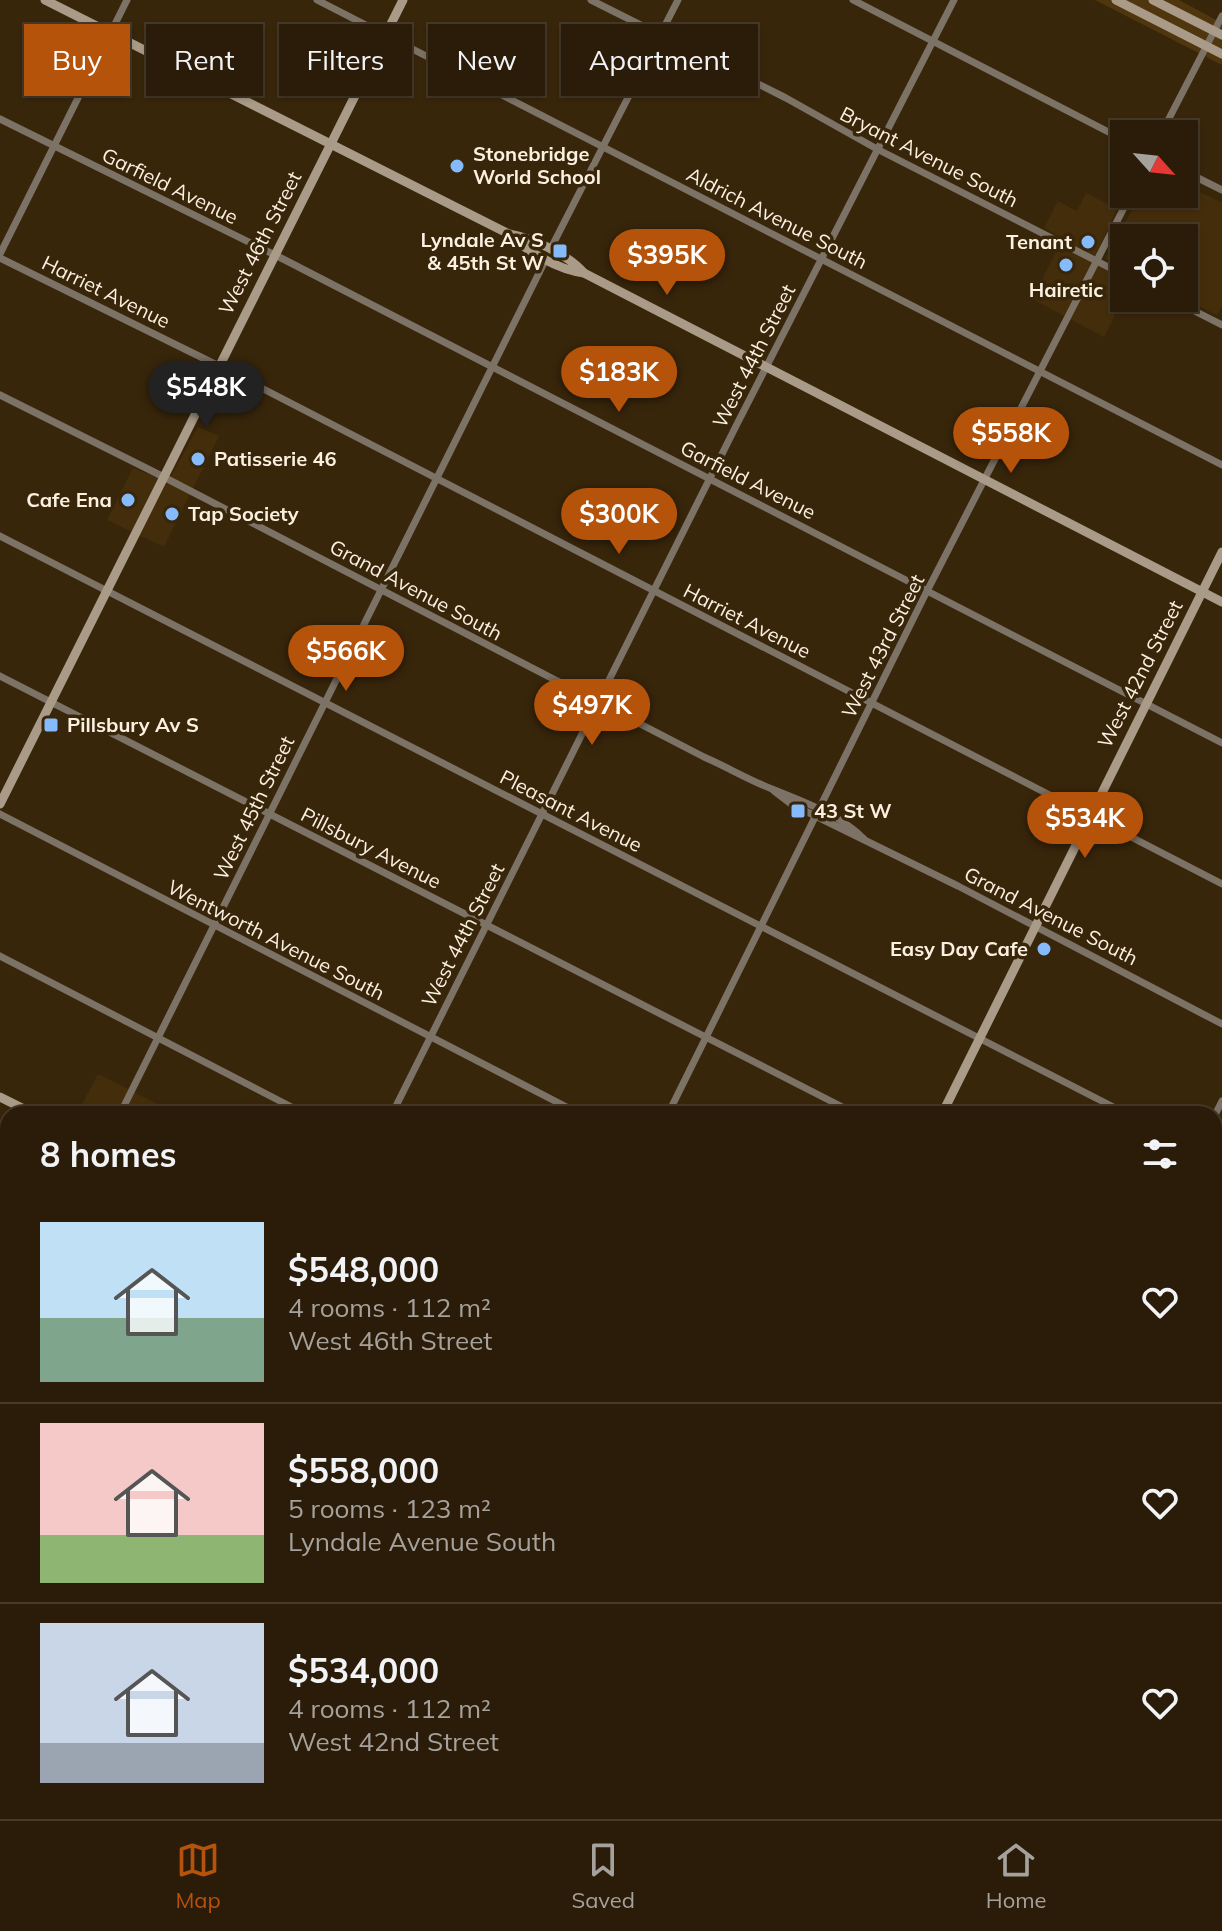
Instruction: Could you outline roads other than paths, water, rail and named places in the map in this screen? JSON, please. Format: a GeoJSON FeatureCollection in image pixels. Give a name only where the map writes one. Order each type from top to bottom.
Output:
{"type":"FeatureCollection","features":[{"type":"Feature","properties":{"kind":"main road"},"geometry":{"type":"LineString","coordinates":[[45,0],[92,24]]}},
{"type":"Feature","properties":{"kind":"main road","name":"West 46th Street"},"geometry":{"type":"LineString","coordinates":[[390,24],[403,0]]}},
{"type":"Feature","properties":{"kind":"main road"},"geometry":{"type":"LineString","coordinates":[[1116,0],[1222,54]]}},
{"type":"Feature","properties":{"kind":"main road"},"geometry":{"type":"LineString","coordinates":[[1153,0],[1218,33]]}},
{"type":"Feature","properties":{"kind":"main road"},"geometry":{"type":"LineString","coordinates":[[130,43],[509,234],[516,241],[576,264],[584,273],[1222,602]]}},
{"type":"Feature","properties":{"kind":"main road","name":"West 46th Street"},"geometry":{"type":"LineString","coordinates":[[0,804],[354,96]]}},
{"type":"Feature","properties":{"kind":"main road","name":"West 42nd Street"},"geometry":{"type":"LineString","coordinates":[[946,1106],[1222,552]]}},
{"type":"Feature","properties":{"kind":"main road"},"geometry":{"type":"LineString","coordinates":[[0,1097],[18,1106]]}},
{"type":"Feature","properties":{"kind":"street"},"geometry":{"type":"LineString","coordinates":[[115,24],[127,0]]}},
{"type":"Feature","properties":{"kind":"street","name":"Aldrich Avenue South"},"geometry":{"type":"LineString","coordinates":[[317,0],[365,24]]}},
{"type":"Feature","properties":{"kind":"street","name":"Bryant Avenue South"},"geometry":{"type":"LineString","coordinates":[[591,0],[638,24]]}},
{"type":"Feature","properties":{"kind":"street","name":"West 45th Street"},"geometry":{"type":"LineString","coordinates":[[665,24],[678,0]]}},
{"type":"Feature","properties":{"kind":"street"},"geometry":{"type":"LineString","coordinates":[[853,0],[1110,133]]}},
{"type":"Feature","properties":{"kind":"street","name":"West 44th Street"},"geometry":{"type":"LineString","coordinates":[[396,1106],[766,367],[954,0]]}},
{"type":"Feature","properties":{"kind":"street"},"geometry":{"type":"LineString","coordinates":[[1168,120],[1207,46],[1218,33],[1222,16]]}},
{"type":"Feature","properties":{"kind":"street","name":"Aldrich Avenue South"},"geometry":{"type":"LineString","coordinates":[[412,48],[1222,465]]}},
{"type":"Feature","properties":{"kind":"street","name":"Bryant Avenue South"},"geometry":{"type":"LineString","coordinates":[[758,84],[877,149],[1110,268]]}},
{"type":"Feature","properties":{"kind":"street"},"geometry":{"type":"LineString","coordinates":[[0,256],[79,96]]}},
{"type":"Feature","properties":{"kind":"street","name":"West 45th Street"},"geometry":{"type":"LineString","coordinates":[[124,1106],[628,96]]}},
{"type":"Feature","properties":{"kind":"street","name":"Garfield Avenue"},"geometry":{"type":"LineString","coordinates":[[0,119],[274,255],[1222,743]]}},
{"type":"Feature","properties":{"kind":"street"},"geometry":{"type":"LineString","coordinates":[[1198,178],[1222,190]]}},
{"type":"Feature","properties":{"kind":"street","name":"West 43rd Street"},"geometry":{"type":"LineString","coordinates":[[672,1106],[927,592],[1124,208]]}},
{"type":"Feature","properties":{"kind":"street","name":"Harriet Avenue"},"geometry":{"type":"LineString","coordinates":[[0,256],[1222,884]]}},
{"type":"Feature","properties":{"kind":"street"},"geometry":{"type":"LineString","coordinates":[[1196,312],[1222,325]]}},
{"type":"Feature","properties":{"kind":"street","name":"Grand Avenue South"},"geometry":{"type":"LineString","coordinates":[[0,395],[1222,1024]]}},
{"type":"Feature","properties":{"kind":"street","name":"Pleasant Avenue"},"geometry":{"type":"LineString","coordinates":[[0,536],[1112,1106]]}},
{"type":"Feature","properties":{"kind":"street","name":"Pillsbury Avenue"},"geometry":{"type":"LineString","coordinates":[[0,676],[840,1106]]}},
{"type":"Feature","properties":{"kind":"street","name":"Wentworth Avenue South"},"geometry":{"type":"LineString","coordinates":[[0,814],[564,1106]]}},
{"type":"Feature","properties":{"kind":"street"},"geometry":{"type":"LineString","coordinates":[[0,956],[289,1106]]}},
{"type":"Feature","properties":{"kind":"place","name":"Stonebridge World School"},"geometry":{"type":"Point","coordinates":[457,166]}},
{"type":"Feature","properties":{"kind":"place","name":"Tenant"},"geometry":{"type":"Point","coordinates":[1088,242]}},
{"type":"Feature","properties":{"kind":"place","name":"Lyndale Av S & 45th St W"},"geometry":{"type":"Point","coordinates":[560,251]}},
{"type":"Feature","properties":{"kind":"place","name":"Hairetic"},"geometry":{"type":"Point","coordinates":[1066,265]}},
{"type":"Feature","properties":{"kind":"place","name":"Patisserie 46"},"geometry":{"type":"Point","coordinates":[198,459]}},
{"type":"Feature","properties":{"kind":"place","name":"Cafe Ena"},"geometry":{"type":"Point","coordinates":[128,500]}},
{"type":"Feature","properties":{"kind":"place","name":"Tap Society"},"geometry":{"type":"Point","coordinates":[172,514]}},
{"type":"Feature","properties":{"kind":"place","name":"Pillsbury Av S"},"geometry":{"type":"Point","coordinates":[51,725]}},
{"type":"Feature","properties":{"kind":"place","name":"43 St W"},"geometry":{"type":"Point","coordinates":[798,811]}},
{"type":"Feature","properties":{"kind":"place","name":"Easy Day Cafe"},"geometry":{"type":"Point","coordinates":[1044,949]}}]}
